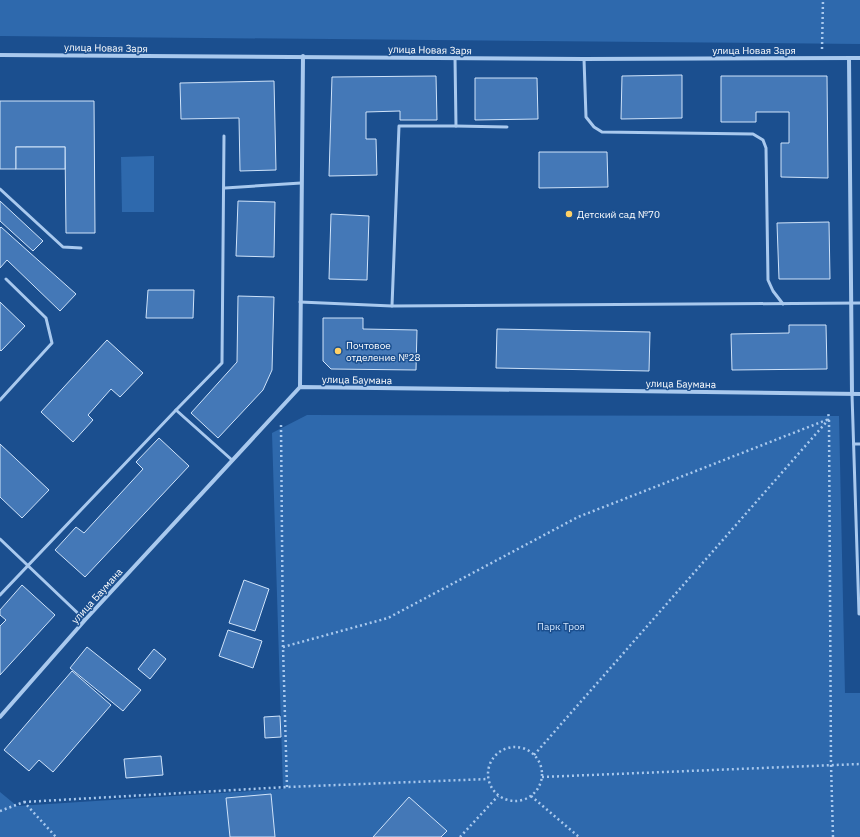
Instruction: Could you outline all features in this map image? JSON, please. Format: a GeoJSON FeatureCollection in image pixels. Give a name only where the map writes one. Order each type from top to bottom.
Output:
{"type":"FeatureCollection","features":[{"type":"Feature","properties":{"kind":"street","name":"улица Новая Заря"},"geometry":{"type":"LineString","coordinates":[[0,55],[584,59],[860,58]]}},
{"type":"Feature","properties":{"kind":"street"},"geometry":{"type":"LineString","coordinates":[[300,387],[303,56]]}},
{"type":"Feature","properties":{"kind":"street"},"geometry":{"type":"LineString","coordinates":[[849,58],[852,394]]}},
{"type":"Feature","properties":{"kind":"street","name":"улица Баумана"},"geometry":{"type":"LineString","coordinates":[[0,717],[86,620],[300,387],[860,394]]}},
{"type":"Feature","properties":{"kind":"lane"},"geometry":{"type":"LineString","coordinates":[[454,58],[456,126]]}},
{"type":"Feature","properties":{"kind":"lane"},"geometry":{"type":"LineString","coordinates":[[584,59],[586,117],[594,127],[602,132],[753,134],[763,140],[766,148],[768,280],[773,291],[783,304]]}},
{"type":"Feature","properties":{"kind":"lane"},"geometry":{"type":"LineString","coordinates":[[392,306],[399,126],[507,127]]}},
{"type":"Feature","properties":{"kind":"lane"},"geometry":{"type":"LineString","coordinates":[[0,595],[222,363],[225,188],[224,136]]}},
{"type":"Feature","properties":{"kind":"lane"},"geometry":{"type":"LineString","coordinates":[[225,188],[302,183]]}},
{"type":"Feature","properties":{"kind":"lane"},"geometry":{"type":"LineString","coordinates":[[0,189],[63,247],[81,248]]}},
{"type":"Feature","properties":{"kind":"lane"},"geometry":{"type":"LineString","coordinates":[[0,400],[52,343],[46,318],[6,279]]}},
{"type":"Feature","properties":{"kind":"lane"},"geometry":{"type":"LineString","coordinates":[[300,302],[392,306],[860,303]]}},
{"type":"Feature","properties":{"kind":"lane"},"geometry":{"type":"LineString","coordinates":[[852,394],[859,614]]}},
{"type":"Feature","properties":{"kind":"lane"},"geometry":{"type":"LineString","coordinates":[[176,410],[232,460]]}},
{"type":"Feature","properties":{"kind":"lane"},"geometry":{"type":"LineString","coordinates":[[854,444],[860,444]]}},
{"type":"Feature","properties":{"kind":"lane"},"geometry":{"type":"LineString","coordinates":[[0,538],[86,620]]}},
{"type":"Feature","properties":{"kind":"path"},"geometry":{"type":"LineString","coordinates":[[822,58],[823,0]]}},
{"type":"Feature","properties":{"kind":"path"},"geometry":{"type":"LineString","coordinates":[[828,412],[833,837]]}},
{"type":"Feature","properties":{"kind":"path"},"geometry":{"type":"LineString","coordinates":[[283,647],[388,618],[578,517],[828,419]]}},
{"type":"Feature","properties":{"kind":"path"},"geometry":{"type":"LineString","coordinates":[[534,755],[828,419]]}},
{"type":"Feature","properties":{"kind":"path"},"geometry":{"type":"LineString","coordinates":[[281,425],[283,647],[287,787]]}},
{"type":"Feature","properties":{"kind":"path"},"geometry":{"type":"LineString","coordinates":[[510,747],[527,749],[534,755],[539,761],[542,769],[542,777],[540,784],[531,796],[523,800],[515,801],[506,800],[498,796],[488,779],[490,762],[495,755],[510,747]]}},
{"type":"Feature","properties":{"kind":"path"},"geometry":{"type":"LineString","coordinates":[[542,777],[860,764]]}},
{"type":"Feature","properties":{"kind":"path"},"geometry":{"type":"LineString","coordinates":[[0,811],[24,802],[287,787],[488,779]]}},
{"type":"Feature","properties":{"kind":"path"},"geometry":{"type":"LineString","coordinates":[[460,837],[498,796]]}},
{"type":"Feature","properties":{"kind":"path"},"geometry":{"type":"LineString","coordinates":[[531,796],[579,837]]}},
{"type":"Feature","properties":{"kind":"path"},"geometry":{"type":"LineString","coordinates":[[24,802],[56,837]]}},
{"type":"Feature","properties":{"kind":"green space"},"geometry":{"type":"Polygon","coordinates":[[[0,0],[860,0],[860,44],[0,36],[0,0]]]}},
{"type":"Feature","properties":{"kind":"green space"},"geometry":{"type":"Polygon","coordinates":[[[154,156],[154,212],[122,212],[121,157],[154,156]]]}},
{"type":"Feature","properties":{"kind":"green space","name":"Парк Троя"},"geometry":{"type":"Polygon","coordinates":[[[307,415],[839,416],[845,693],[860,693],[860,837],[0,837],[0,792],[17,806],[283,789],[272,433],[307,415]]]}},
{"type":"Feature","properties":{"kind":"building"},"geometry":{"type":"Polygon","coordinates":[[[682,75],[682,118],[621,119],[622,76],[682,75]]]}},
{"type":"Feature","properties":{"kind":"building"},"geometry":{"type":"Polygon","coordinates":[[[436,76],[437,120],[400,120],[400,111],[366,112],[366,139],[376,139],[377,175],[329,176],[332,77],[436,76]]]}},
{"type":"Feature","properties":{"kind":"building"},"geometry":{"type":"Polygon","coordinates":[[[721,76],[827,76],[828,178],[781,177],[781,143],[789,143],[789,112],[756,112],[756,122],[721,122],[721,76]]]}},
{"type":"Feature","properties":{"kind":"building"},"geometry":{"type":"Polygon","coordinates":[[[475,78],[537,78],[538,119],[475,120],[475,78]]]}},
{"type":"Feature","properties":{"kind":"building"},"geometry":{"type":"Polygon","coordinates":[[[274,81],[276,170],[240,171],[239,118],[181,119],[180,83],[274,81]]]}},
{"type":"Feature","properties":{"kind":"building"},"geometry":{"type":"Polygon","coordinates":[[[0,101],[94,101],[95,233],[66,233],[65,147],[16,147],[16,169],[0,169],[0,101]]]}},
{"type":"Feature","properties":{"kind":"building"},"geometry":{"type":"Polygon","coordinates":[[[16,147],[65,147],[65,169],[16,169],[16,147]]]}},
{"type":"Feature","properties":{"kind":"building"},"geometry":{"type":"Polygon","coordinates":[[[539,152],[607,152],[608,187],[539,188],[539,152]]]}},
{"type":"Feature","properties":{"kind":"building"},"geometry":{"type":"Polygon","coordinates":[[[0,201],[43,241],[33,251],[0,221],[0,201]]]}},
{"type":"Feature","properties":{"kind":"building"},"geometry":{"type":"Polygon","coordinates":[[[238,201],[275,202],[274,257],[236,256],[238,201]]]}},
{"type":"Feature","properties":{"kind":"building"},"geometry":{"type":"Polygon","coordinates":[[[331,214],[369,216],[367,280],[329,279],[331,214]]]}},
{"type":"Feature","properties":{"kind":"building"},"geometry":{"type":"Polygon","coordinates":[[[829,222],[830,279],[779,279],[777,223],[829,222]]]}},
{"type":"Feature","properties":{"kind":"building"},"geometry":{"type":"Polygon","coordinates":[[[1,227],[76,294],[60,311],[7,260],[0,268],[1,227]]]}},
{"type":"Feature","properties":{"kind":"building"},"geometry":{"type":"Polygon","coordinates":[[[148,290],[194,290],[193,318],[146,318],[148,290]]]}},
{"type":"Feature","properties":{"kind":"building"},"geometry":{"type":"Polygon","coordinates":[[[238,296],[274,297],[272,370],[263,390],[218,438],[191,413],[237,362],[238,296]]]}},
{"type":"Feature","properties":{"kind":"building"},"geometry":{"type":"Polygon","coordinates":[[[0,302],[25,326],[1,351],[0,350],[0,302]]]}},
{"type":"Feature","properties":{"kind":"building"},"geometry":{"type":"Polygon","coordinates":[[[323,318],[363,318],[363,329],[417,330],[416,370],[331,369],[323,361],[323,318]]]}},
{"type":"Feature","properties":{"kind":"building"},"geometry":{"type":"Polygon","coordinates":[[[789,325],[826,325],[827,369],[732,370],[731,334],[789,333],[789,325]]]}},
{"type":"Feature","properties":{"kind":"building"},"geometry":{"type":"Polygon","coordinates":[[[497,329],[650,332],[649,371],[496,368],[497,329]]]}},
{"type":"Feature","properties":{"kind":"building"},"geometry":{"type":"Polygon","coordinates":[[[107,340],[143,373],[120,397],[111,389],[88,415],[93,420],[73,442],[41,412],[107,340]]]}},
{"type":"Feature","properties":{"kind":"building"},"geometry":{"type":"Polygon","coordinates":[[[159,438],[189,466],[85,577],[55,550],[76,527],[84,533],[143,469],[136,462],[159,438]]]}},
{"type":"Feature","properties":{"kind":"building"},"geometry":{"type":"Polygon","coordinates":[[[0,444],[49,490],[22,518],[0,497],[0,444]]]}},
{"type":"Feature","properties":{"kind":"building"},"geometry":{"type":"Polygon","coordinates":[[[244,580],[269,589],[255,631],[229,623],[244,580]]]}},
{"type":"Feature","properties":{"kind":"building"},"geometry":{"type":"Polygon","coordinates":[[[22,585],[55,615],[0,675],[0,626],[6,620],[0,615],[0,610],[22,585]]]}},
{"type":"Feature","properties":{"kind":"building"},"geometry":{"type":"Polygon","coordinates":[[[228,630],[262,641],[253,668],[219,656],[228,630]]]}},
{"type":"Feature","properties":{"kind":"building"},"geometry":{"type":"Polygon","coordinates":[[[87,647],[141,690],[123,711],[70,668],[87,647]]]}},
{"type":"Feature","properties":{"kind":"building"},"geometry":{"type":"Polygon","coordinates":[[[154,649],[166,659],[150,679],[138,669],[154,649]]]}},
{"type":"Feature","properties":{"kind":"building"},"geometry":{"type":"Polygon","coordinates":[[[72,671],[111,705],[53,772],[39,760],[29,771],[4,750],[72,671]]]}},
{"type":"Feature","properties":{"kind":"building"},"geometry":{"type":"Polygon","coordinates":[[[280,716],[281,737],[265,738],[264,717],[280,716]]]}},
{"type":"Feature","properties":{"kind":"building"},"geometry":{"type":"Polygon","coordinates":[[[161,756],[163,775],[126,778],[124,759],[161,756]]]}},
{"type":"Feature","properties":{"kind":"building"},"geometry":{"type":"Polygon","coordinates":[[[271,794],[275,837],[230,837],[226,798],[271,794]]]}},
{"type":"Feature","properties":{"kind":"building"},"geometry":{"type":"Polygon","coordinates":[[[409,797],[447,831],[441,837],[373,837],[409,797]]]}},
{"type":"Feature","properties":{"kind":"place","name":"Детский сад №70"},"geometry":{"type":"Point","coordinates":[569,214]}},
{"type":"Feature","properties":{"kind":"place","name":"Почтовое отделение №28"},"geometry":{"type":"Point","coordinates":[338,351]}}]}
